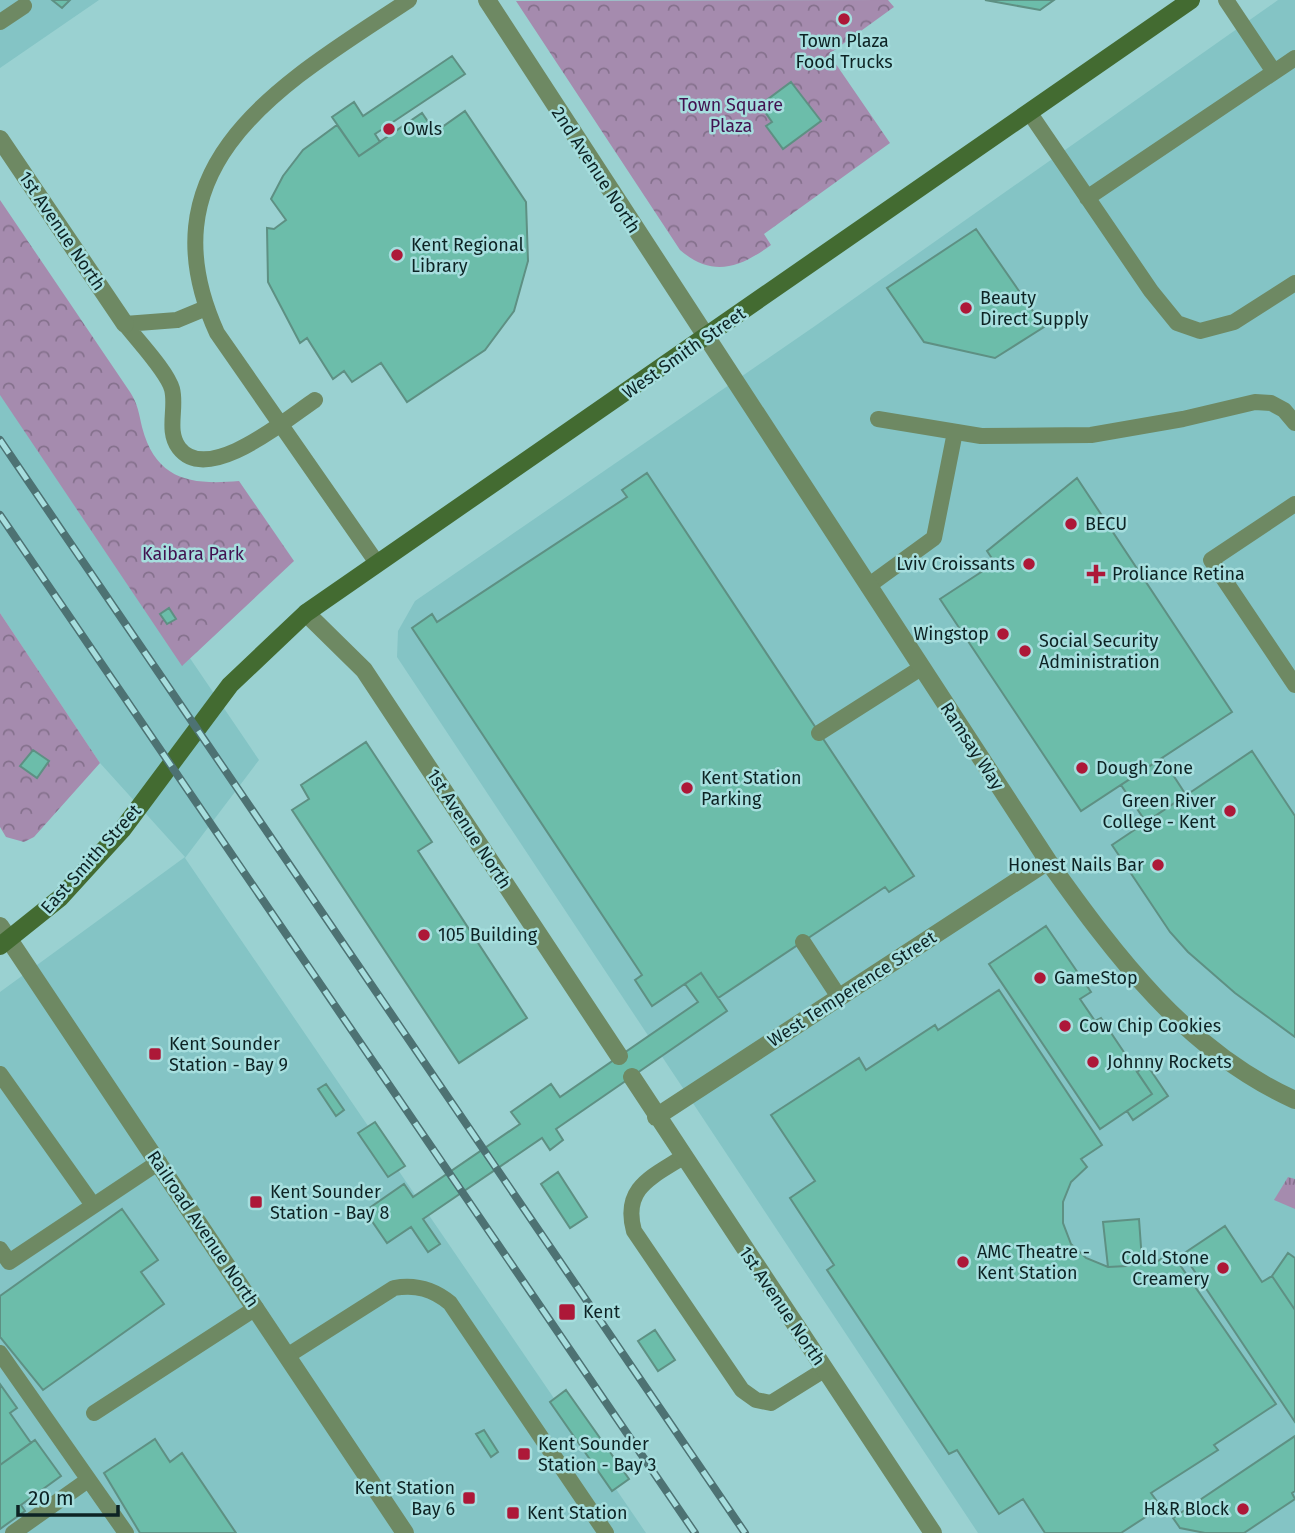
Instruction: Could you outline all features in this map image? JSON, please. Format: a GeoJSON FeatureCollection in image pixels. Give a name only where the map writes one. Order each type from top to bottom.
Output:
{"type":"FeatureCollection","features":[{"type":"Feature","properties":{"kind":"main road","name":"West Smith Street"},"geometry":{"type":"LineString","coordinates":[[199,730],[230,685],[306,613],[1191,0]]}},
{"type":"Feature","properties":{"kind":"main road","name":"East Smith Street"},"geometry":{"type":"LineString","coordinates":[[3,937],[60,898],[122,830],[199,730]]}},
{"type":"Feature","properties":{"kind":"street","name":"2nd Avenue North"},"geometry":{"type":"LineString","coordinates":[[487,0],[705,339]]}},
{"type":"Feature","properties":{"kind":"street","name":"1st Avenue North"},"geometry":{"type":"LineString","coordinates":[[0,139],[125,324]]}},
{"type":"Feature","properties":{"kind":"street","name":"Ramsay Way"},"geometry":{"type":"LineString","coordinates":[[705,339],[1048,861],[1105,942],[1170,1013],[1207,1046],[1245,1073],[1295,1100]]}},
{"type":"Feature","properties":{"kind":"street","name":"1st Avenue North"},"geometry":{"type":"LineString","coordinates":[[306,613],[363,670],[619,1056]]}},
{"type":"Feature","properties":{"kind":"street","name":"West Temperence Street"},"geometry":{"type":"LineString","coordinates":[[656,1117],[1048,861]]}},
{"type":"Feature","properties":{"kind":"street","name":"Railroad Avenue North"},"geometry":{"type":"LineString","coordinates":[[3,937],[159,1162],[405,1533]]}},
{"type":"Feature","properties":{"kind":"street","name":"1st Avenue North"},"geometry":{"type":"LineString","coordinates":[[632,1077],[933,1533]]}},
{"type":"Feature","properties":{"kind":"lane"},"geometry":{"type":"LineString","coordinates":[[377,564],[217,333],[206,308],[195,256],[198,218],[205,189],[241,125],[304,70],[409,0]]}},
{"type":"Feature","properties":{"kind":"lane"},"geometry":{"type":"LineString","coordinates":[[1226,0],[1274,72]]}},
{"type":"Feature","properties":{"kind":"lane"},"geometry":{"type":"LineString","coordinates":[[0,22],[24,6]]}},
{"type":"Feature","properties":{"kind":"lane"},"geometry":{"type":"LineString","coordinates":[[1087,198],[1295,59]]}},
{"type":"Feature","properties":{"kind":"lane"},"geometry":{"type":"LineString","coordinates":[[1029,112],[1151,291],[1177,323],[1200,331],[1234,322],[1295,283]]}},
{"type":"Feature","properties":{"kind":"lane"},"geometry":{"type":"LineString","coordinates":[[125,324],[177,320],[206,308]]}},
{"type":"Feature","properties":{"kind":"lane"},"geometry":{"type":"LineString","coordinates":[[125,324],[172,389],[173,433],[179,448],[190,456],[223,458],[315,400]]}},
{"type":"Feature","properties":{"kind":"lane"},"geometry":{"type":"LineString","coordinates":[[878,419],[1005,437],[1091,435],[1182,419],[1255,402],[1271,403],[1284,410],[1295,423]]}},
{"type":"Feature","properties":{"kind":"lane"},"geometry":{"type":"LineString","coordinates":[[868,586],[934,538],[955,432]]}},
{"type":"Feature","properties":{"kind":"lane"},"geometry":{"type":"LineString","coordinates":[[1295,503],[1211,560],[1295,685]]}},
{"type":"Feature","properties":{"kind":"lane"},"geometry":{"type":"LineString","coordinates":[[819,733],[921,668]]}},
{"type":"Feature","properties":{"kind":"lane"},"geometry":{"type":"LineString","coordinates":[[803,942],[839,997]]}},
{"type":"Feature","properties":{"kind":"lane"},"geometry":{"type":"LineString","coordinates":[[0,1074],[93,1205]]}},
{"type":"Feature","properties":{"kind":"lane"},"geometry":{"type":"LineString","coordinates":[[683,1157],[641,1186],[632,1200],[629,1214],[634,1231],[742,1390],[756,1400],[771,1403],[824,1370]]}},
{"type":"Feature","properties":{"kind":"lane"},"geometry":{"type":"LineString","coordinates":[[0,1250],[9,1262],[159,1162]]}},
{"type":"Feature","properties":{"kind":"lane"},"geometry":{"type":"LineString","coordinates":[[287,1356],[394,1288],[408,1285],[435,1291],[450,1303],[606,1533]]}},
{"type":"Feature","properties":{"kind":"lane"},"geometry":{"type":"LineString","coordinates":[[94,1413],[256,1308]]}},
{"type":"Feature","properties":{"kind":"lane"},"geometry":{"type":"LineString","coordinates":[[0,1353],[125,1533]]}},
{"type":"Feature","properties":{"kind":"lane"},"geometry":{"type":"LineString","coordinates":[[13,1533],[88,1480]]}},
{"type":"Feature","properties":{"kind":"shaded area"},"geometry":{"type":"Polygon","coordinates":[[[0,0],[99,0],[0,68],[0,0]]]}},
{"type":"Feature","properties":{"kind":"shaded area"},"geometry":{"type":"Polygon","coordinates":[[[1278,0],[1295,0],[1295,1533],[978,1533],[397,657],[398,631],[415,601],[815,326],[1278,0]]]}},
{"type":"Feature","properties":{"kind":"shaded area"},"geometry":{"type":"Polygon","coordinates":[[[0,378],[259,760],[185,858],[646,1533],[0,1533],[0,992],[185,857],[100,763],[0,613],[0,378]]]}},
{"type":"Feature","properties":{"kind":"green space","name":"Town Square Plaza"},"geometry":{"type":"Polygon","coordinates":[[[888,0],[894,7],[829,54],[890,143],[764,234],[771,245],[748,259],[726,267],[704,264],[680,250],[516,1],[888,0]]]}},
{"type":"Feature","properties":{"kind":"green space","name":"Kaibara Park"},"geometry":{"type":"Polygon","coordinates":[[[0,200],[133,396],[148,445],[156,459],[166,469],[191,480],[239,481],[294,561],[182,666],[0,395],[0,200]]]}},
{"type":"Feature","properties":{"kind":"green space"},"geometry":{"type":"Polygon","coordinates":[[[0,613],[100,763],[34,837],[24,842],[6,837],[0,827],[0,613]]]}},
{"type":"Feature","properties":{"kind":"green space"},"geometry":{"type":"Polygon","coordinates":[[[1288,1177],[1295,1179],[1295,1209],[1274,1200],[1288,1177]]]}},
{"type":"Feature","properties":{"kind":"building"},"geometry":{"type":"Polygon","coordinates":[[[52,0],[70,0],[62,8],[52,0]]]}},
{"type":"Feature","properties":{"kind":"building"},"geometry":{"type":"Polygon","coordinates":[[[985,0],[1054,0],[1040,10],[985,0]]]}},
{"type":"Feature","properties":{"kind":"building"},"geometry":{"type":"Polygon","coordinates":[[[452,56],[465,74],[375,134],[380,142],[359,156],[332,117],[354,102],[363,116],[452,56]]]}},
{"type":"Feature","properties":{"kind":"building"},"geometry":{"type":"Polygon","coordinates":[[[791,82],[821,121],[783,149],[766,126],[772,122],[760,105],[791,82]]]}},
{"type":"Feature","properties":{"kind":"building","name":"Kent Regional Library"},"geometry":{"type":"Polygon","coordinates":[[[465,111],[526,202],[528,261],[514,311],[485,350],[407,402],[381,363],[352,382],[344,371],[333,379],[307,338],[300,343],[268,282],[267,228],[274,229],[286,220],[271,199],[283,176],[303,150],[337,125],[359,156],[422,113],[435,132],[465,111]]]}},
{"type":"Feature","properties":{"kind":"building","name":"Beauty Direct Supply"},"geometry":{"type":"Polygon","coordinates":[[[976,229],[1044,327],[995,358],[924,342],[887,288],[976,229]]]}},
{"type":"Feature","properties":{"kind":"building","name":"Kent Station Parking"},"geometry":{"type":"Polygon","coordinates":[[[647,473],[914,876],[889,892],[885,887],[718,998],[701,973],[652,1006],[635,980],[642,975],[412,628],[432,614],[437,622],[627,497],[622,490],[647,473]]]}},
{"type":"Feature","properties":{"kind":"building"},"geometry":{"type":"Polygon","coordinates":[[[1077,478],[1232,712],[1081,811],[940,599],[995,563],[987,551],[1077,478]]]}},
{"type":"Feature","properties":{"kind":"building"},"geometry":{"type":"Polygon","coordinates":[[[169,608],[176,619],[167,624],[160,614],[169,608]]]}},
{"type":"Feature","properties":{"kind":"building","name":"105 Building"},"geometry":{"type":"Polygon","coordinates":[[[366,742],[432,842],[418,851],[527,1018],[459,1063],[292,810],[309,799],[301,785],[366,742]]]}},
{"type":"Feature","properties":{"kind":"building"},"geometry":{"type":"Polygon","coordinates":[[[33,750],[49,761],[37,778],[20,766],[33,750]]]}},
{"type":"Feature","properties":{"kind":"building"},"geometry":{"type":"Polygon","coordinates":[[[1252,751],[1295,816],[1295,1037],[1235,993],[1188,952],[1170,932],[1112,845],[1252,751]]]}},
{"type":"Feature","properties":{"kind":"building"},"geometry":{"type":"Polygon","coordinates":[[[1162,758],[1186,795],[1146,822],[1121,785],[1162,758]]]}},
{"type":"Feature","properties":{"kind":"building"},"geometry":{"type":"Polygon","coordinates":[[[1046,926],[1091,992],[1080,999],[1095,1021],[1101,1018],[1152,1094],[1100,1129],[989,964],[1046,926]]]}},
{"type":"Feature","properties":{"kind":"building"},"geometry":{"type":"Polygon","coordinates":[[[701,973],[727,1011],[556,1129],[563,1140],[550,1150],[542,1138],[423,1219],[440,1244],[428,1252],[411,1227],[387,1243],[365,1211],[404,1184],[413,1197],[520,1124],[511,1112],[551,1084],[560,1097],[698,1002],[685,984],[701,973]]]}},
{"type":"Feature","properties":{"kind":"building","name":"AMC Theatre - Kent Station"},"geometry":{"type":"Polygon","coordinates":[[[999,990],[1102,1145],[1081,1159],[1087,1167],[1071,1182],[1063,1202],[1063,1223],[1071,1244],[1086,1258],[1108,1267],[1127,1266],[1147,1258],[1152,1265],[1171,1252],[1276,1404],[1214,1445],[1218,1450],[1151,1493],[1161,1507],[1121,1533],[1045,1533],[1023,1499],[999,1514],[957,1450],[949,1454],[827,1270],[834,1265],[790,1198],[815,1181],[771,1115],[859,1058],[866,1070],[935,1025],[938,1030],[999,990]]]}},
{"type":"Feature","properties":{"kind":"building"},"geometry":{"type":"Polygon","coordinates":[[[1147,1065],[1168,1096],[1133,1120],[1127,1111],[1152,1094],[1137,1072],[1147,1065]]]}},
{"type":"Feature","properties":{"kind":"building"},"geometry":{"type":"Polygon","coordinates":[[[326,1084],[344,1110],[336,1116],[318,1089],[326,1084]]]}},
{"type":"Feature","properties":{"kind":"building"},"geometry":{"type":"Polygon","coordinates":[[[375,1122],[405,1166],[388,1177],[358,1133],[375,1122]]]}},
{"type":"Feature","properties":{"kind":"building"},"geometry":{"type":"Polygon","coordinates":[[[558,1172],[587,1217],[570,1228],[541,1184],[558,1172]]]}},
{"type":"Feature","properties":{"kind":"building"},"geometry":{"type":"Polygon","coordinates":[[[122,1209],[158,1260],[141,1272],[164,1304],[43,1390],[0,1337],[0,1296],[122,1209]]]}},
{"type":"Feature","properties":{"kind":"building"},"geometry":{"type":"Polygon","coordinates":[[[1139,1219],[1142,1261],[1127,1266],[1108,1267],[1103,1222],[1139,1219]]]}},
{"type":"Feature","properties":{"kind":"building"},"geometry":{"type":"Polygon","coordinates":[[[1225,1226],[1262,1282],[1272,1276],[1295,1310],[1295,1422],[1183,1254],[1225,1226]]]}},
{"type":"Feature","properties":{"kind":"building"},"geometry":{"type":"Polygon","coordinates":[[[1288,1253],[1295,1258],[1295,1310],[1272,1276],[1288,1253]]]}},
{"type":"Feature","properties":{"kind":"building"},"geometry":{"type":"Polygon","coordinates":[[[655,1330],[675,1360],[658,1371],[638,1341],[655,1330]]]}},
{"type":"Feature","properties":{"kind":"building"},"geometry":{"type":"Polygon","coordinates":[[[0,1384],[17,1408],[10,1413],[31,1443],[0,1465],[0,1384]]]}},
{"type":"Feature","properties":{"kind":"building"},"geometry":{"type":"Polygon","coordinates":[[[566,1390],[629,1479],[612,1491],[550,1402],[566,1390]]]}},
{"type":"Feature","properties":{"kind":"building"},"geometry":{"type":"Polygon","coordinates":[[[484,1430],[498,1452],[491,1457],[476,1434],[484,1430]]]}},
{"type":"Feature","properties":{"kind":"building"},"geometry":{"type":"Polygon","coordinates":[[[1295,1436],[1295,1491],[1292,1493],[1295,1499],[1244,1533],[1205,1533],[1180,1528],[1173,1518],[1295,1436]]]}},
{"type":"Feature","properties":{"kind":"building"},"geometry":{"type":"Polygon","coordinates":[[[155,1439],[170,1462],[182,1453],[236,1533],[140,1533],[104,1473],[155,1439]]]}},
{"type":"Feature","properties":{"kind":"building"},"geometry":{"type":"Polygon","coordinates":[[[35,1440],[61,1476],[21,1505],[25,1511],[0,1529],[0,1465],[35,1440]]]}},
{"type":"Feature","properties":{"kind":"railway"},"geometry":{"type":"LineString","coordinates":[[0,440],[745,1533]]}},
{"type":"Feature","properties":{"kind":"railway"},"geometry":{"type":"LineString","coordinates":[[0,515],[695,1533]]}},
{"type":"Feature","properties":{"kind":"place","name":"Town Plaza Food Trucks"},"geometry":{"type":"Point","coordinates":[844,19]}},
{"type":"Feature","properties":{"kind":"place","name":"Owls"},"geometry":{"type":"Point","coordinates":[389,129]}},
{"type":"Feature","properties":{"kind":"place","name":"Kent Regional Library"},"geometry":{"type":"Point","coordinates":[397,255]}},
{"type":"Feature","properties":{"kind":"place","name":"Beauty Direct Supply"},"geometry":{"type":"Point","coordinates":[966,308]}},
{"type":"Feature","properties":{"kind":"place","name":"BECU"},"geometry":{"type":"Point","coordinates":[1071,524]}},
{"type":"Feature","properties":{"kind":"place","name":"Lviv Croissants"},"geometry":{"type":"Point","coordinates":[1029,564]}},
{"type":"Feature","properties":{"kind":"place","name":"Proliance Retina"},"geometry":{"type":"Point","coordinates":[1096,574]}},
{"type":"Feature","properties":{"kind":"place","name":"Wingstop"},"geometry":{"type":"Point","coordinates":[1003,634]}},
{"type":"Feature","properties":{"kind":"place","name":"Social Security Administration"},"geometry":{"type":"Point","coordinates":[1025,651]}},
{"type":"Feature","properties":{"kind":"place","name":"Dough Zone"},"geometry":{"type":"Point","coordinates":[1082,768]}},
{"type":"Feature","properties":{"kind":"place","name":"Kent Station Parking"},"geometry":{"type":"Point","coordinates":[687,788]}},
{"type":"Feature","properties":{"kind":"place","name":"Green River College - Kent"},"geometry":{"type":"Point","coordinates":[1230,811]}},
{"type":"Feature","properties":{"kind":"place","name":"Honest Nails Bar"},"geometry":{"type":"Point","coordinates":[1158,865]}},
{"type":"Feature","properties":{"kind":"place","name":"105 Building"},"geometry":{"type":"Point","coordinates":[424,935]}},
{"type":"Feature","properties":{"kind":"place","name":"GameStop"},"geometry":{"type":"Point","coordinates":[1040,978]}},
{"type":"Feature","properties":{"kind":"place","name":"Cow Chip Cookies"},"geometry":{"type":"Point","coordinates":[1065,1026]}},
{"type":"Feature","properties":{"kind":"place","name":"Kent Sounder Station - Bay 9"},"geometry":{"type":"Point","coordinates":[155,1054]}},
{"type":"Feature","properties":{"kind":"place","name":"Johnny Rockets"},"geometry":{"type":"Point","coordinates":[1093,1062]}},
{"type":"Feature","properties":{"kind":"place","name":"Kent Sounder Station - Bay 8"},"geometry":{"type":"Point","coordinates":[256,1202]}},
{"type":"Feature","properties":{"kind":"place","name":"AMC Theatre - Kent Station"},"geometry":{"type":"Point","coordinates":[963,1262]}},
{"type":"Feature","properties":{"kind":"place","name":"Cold Stone Creamery"},"geometry":{"type":"Point","coordinates":[1223,1268]}},
{"type":"Feature","properties":{"kind":"place","name":"Kent"},"geometry":{"type":"Point","coordinates":[567,1312]}},
{"type":"Feature","properties":{"kind":"place","name":"Kent Sounder Station - Bay 3"},"geometry":{"type":"Point","coordinates":[524,1454]}},
{"type":"Feature","properties":{"kind":"place","name":"Kent Station Bay 6"},"geometry":{"type":"Point","coordinates":[469,1498]}},
{"type":"Feature","properties":{"kind":"place","name":"H&R Block"},"geometry":{"type":"Point","coordinates":[1243,1509]}},
{"type":"Feature","properties":{"kind":"place","name":"Kent Station"},"geometry":{"type":"Point","coordinates":[513,1513]}}]}
